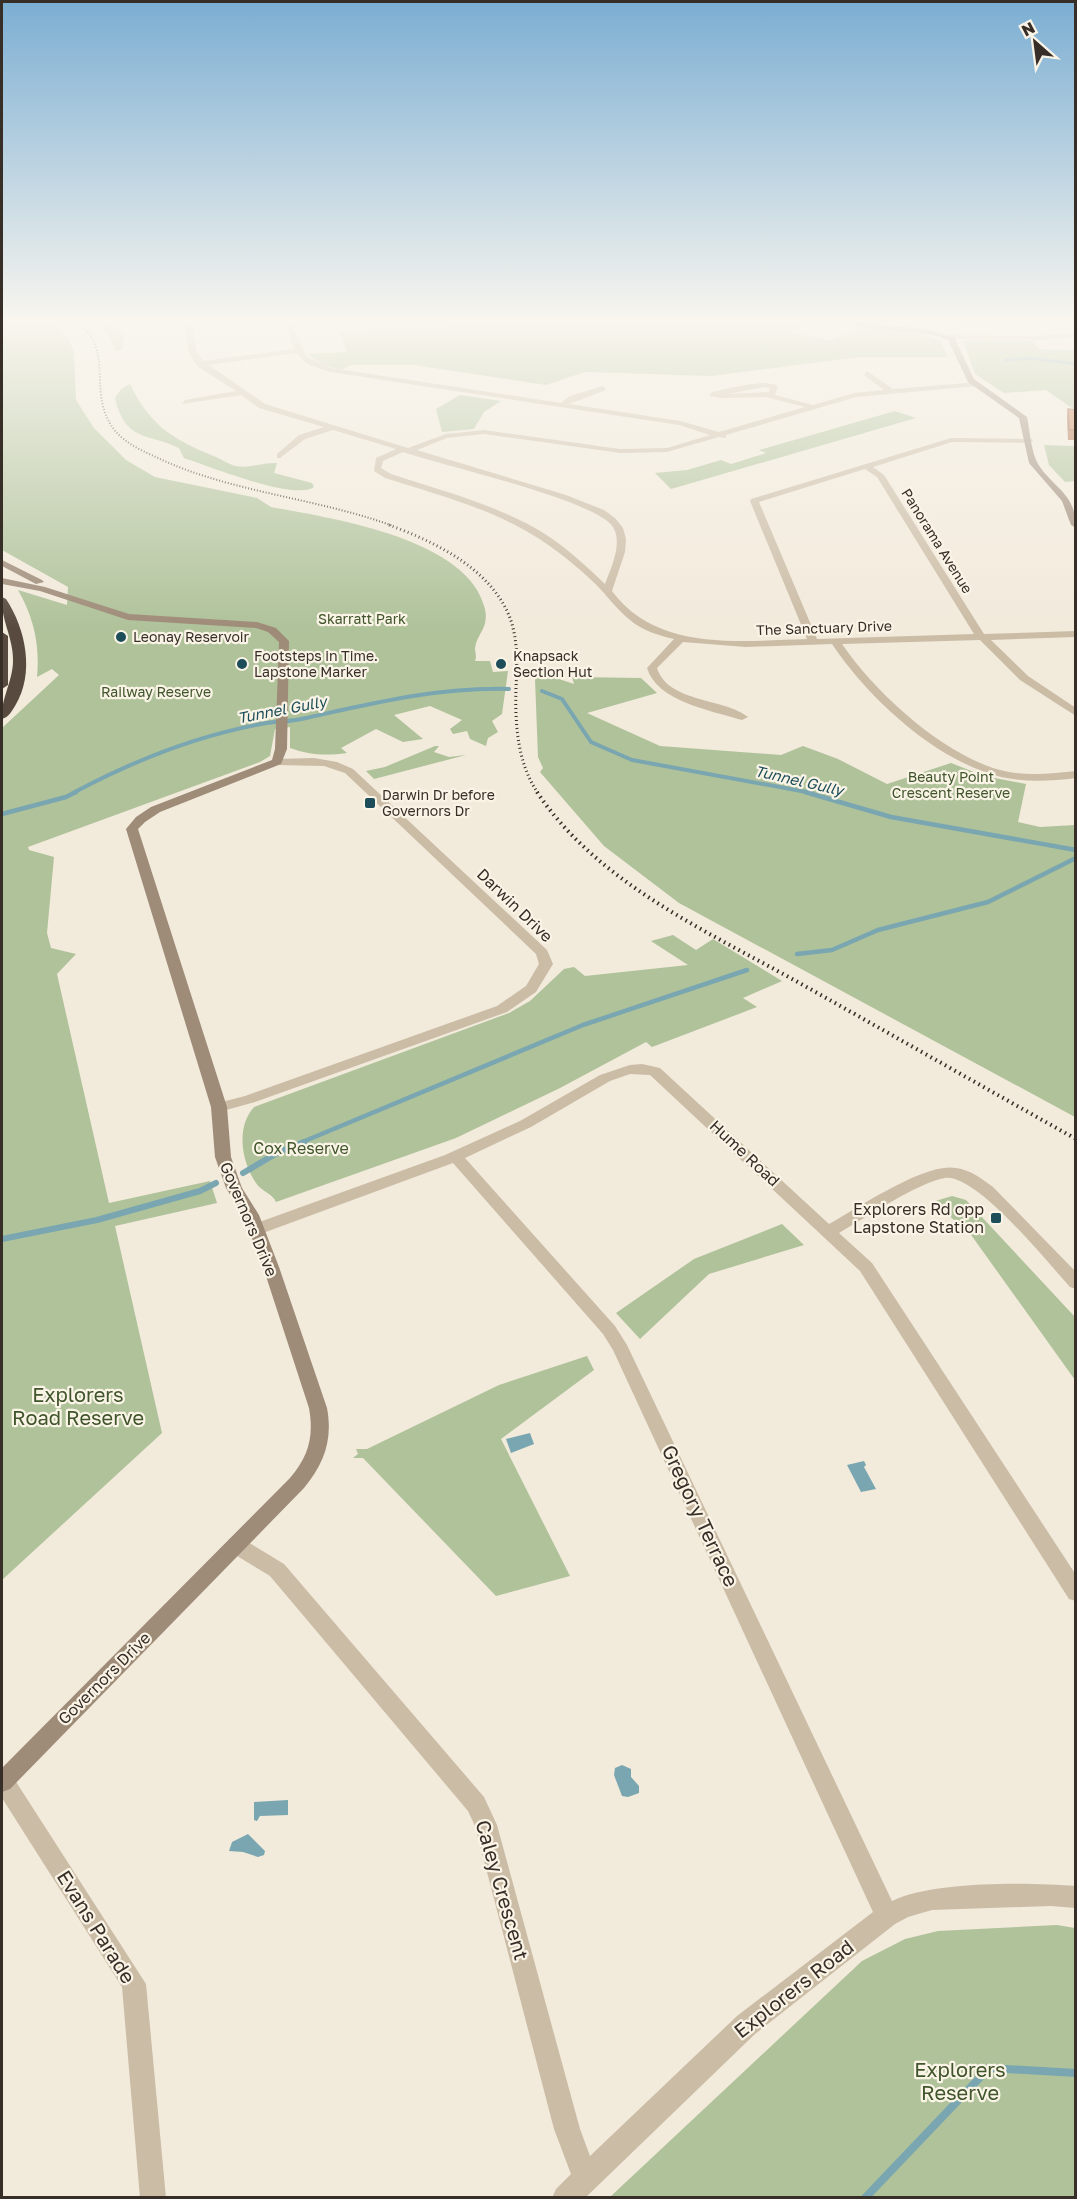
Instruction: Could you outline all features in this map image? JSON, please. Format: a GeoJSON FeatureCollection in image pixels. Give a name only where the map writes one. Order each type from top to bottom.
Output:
{"type":"FeatureCollection","features":[{"type":"Feature","properties":{"kind":"highway"},"geometry":{"type":"LineString","coordinates":[[2,601],[14,625],[19,662],[14,694],[2,715]]}},
{"type":"Feature","properties":{"kind":"highway"},"geometry":{"type":"LineString","coordinates":[[2,636],[4,656],[2,685]]}},
{"type":"Feature","properties":{"kind":"main road"},"geometry":{"type":"LineString","coordinates":[[1024,424],[1034,464],[1066,500],[1076,525]]}},
{"type":"Feature","properties":{"kind":"main road"},"geometry":{"type":"LineString","coordinates":[[2,563],[99,609]]}},
{"type":"Feature","properties":{"kind":"main road"},"geometry":{"type":"LineString","coordinates":[[2,581],[42,589],[99,609],[139,619],[234,621],[269,628],[280,636],[285,645],[279,755]]}},
{"type":"Feature","properties":{"kind":"main road","name":"Governors Drive"},"geometry":{"type":"LineString","coordinates":[[2,1782],[307,1471],[319,1450],[321,1436],[318,1408],[257,1229],[234,1188],[223,1157],[219,1107],[132,829],[137,821],[153,811],[263,769],[279,755]]}},
{"type":"Feature","properties":{"kind":"street"},"geometry":{"type":"LineString","coordinates":[[317,424],[563,497],[609,517],[620,528],[623,537],[607,591]]}},
{"type":"Feature","properties":{"kind":"street"},"geometry":{"type":"LineString","coordinates":[[681,424],[723,436]]}},
{"type":"Feature","properties":{"kind":"street"},"geometry":{"type":"LineString","coordinates":[[405,450],[446,436],[477,432],[629,452],[675,449],[763,424]]}},
{"type":"Feature","properties":{"kind":"street"},"geometry":{"type":"LineString","coordinates":[[280,456],[302,437],[331,428]]}},
{"type":"Feature","properties":{"kind":"street"},"geometry":{"type":"LineString","coordinates":[[813,642],[753,503],[951,440],[1029,441]]}},
{"type":"Feature","properties":{"kind":"street","name":"The Sanctuary Drive"},"geometry":{"type":"LineString","coordinates":[[405,450],[379,460],[377,469],[388,476],[485,508],[520,524],[560,549],[607,591],[628,617],[655,630],[681,638],[729,644],[1076,634]]}},
{"type":"Feature","properties":{"kind":"street","name":"Panorama Avenue"},"geometry":{"type":"LineString","coordinates":[[865,466],[880,475],[982,637],[1024,678],[1076,713]]}},
{"type":"Feature","properties":{"kind":"street"},"geometry":{"type":"LineString","coordinates":[[591,576],[613,576]]}},
{"type":"Feature","properties":{"kind":"street"},"geometry":{"type":"LineString","coordinates":[[681,638],[655,663],[651,671],[653,677],[671,691],[742,717]]}},
{"type":"Feature","properties":{"kind":"street"},"geometry":{"type":"LineString","coordinates":[[835,642],[887,702],[962,758],[989,770],[1013,776],[1042,778],[1076,774]]}},
{"type":"Feature","properties":{"kind":"street","name":"Darwin Drive"},"geometry":{"type":"LineString","coordinates":[[219,1107],[502,1009],[531,989],[546,964],[542,953],[349,771],[337,765],[279,755]]}},
{"type":"Feature","properties":{"kind":"street","name":"Hume Road"},"geometry":{"type":"LineString","coordinates":[[257,1229],[454,1155],[527,1123],[616,1073],[635,1069],[652,1070],[661,1074],[829,1231],[871,1275],[1076,1593]]}},
{"type":"Feature","properties":{"kind":"street","name":"Gregory Terrace"},"geometry":{"type":"LineString","coordinates":[[454,1155],[609,1330],[621,1349],[887,1916]]}},
{"type":"Feature","properties":{"kind":"street"},"geometry":{"type":"LineString","coordinates":[[829,1231],[925,1178],[946,1173],[962,1174],[982,1185],[1076,1282]]}},
{"type":"Feature","properties":{"kind":"street","name":"Caley Crescent"},"geometry":{"type":"LineString","coordinates":[[236,1545],[277,1570],[476,1804],[486,1825],[567,2129],[586,2179]]}},
{"type":"Feature","properties":{"kind":"street","name":"Evans Parade"},"geometry":{"type":"LineString","coordinates":[[2,1782],[134,1984],[153,2198]]}},
{"type":"Feature","properties":{"kind":"street","name":"Explorers Road"},"geometry":{"type":"LineString","coordinates":[[565,2198],[746,2025],[887,1916],[903,1907],[932,1899],[1051,1895],[1076,1897]]}},
{"type":"Feature","properties":{"kind":"green space"},"geometry":{"type":"Polygon","coordinates":[[[2,424],[91,424],[126,460],[155,477],[257,498],[271,507],[360,525],[426,548],[453,565],[474,585],[485,609],[484,626],[475,648],[475,661],[490,661],[493,672],[508,671],[502,714],[492,721],[498,732],[488,738],[486,746],[470,739],[467,731],[453,734],[450,729],[462,720],[430,706],[394,715],[423,739],[403,742],[376,729],[341,748],[347,753],[318,754],[290,748],[290,727],[275,729],[270,756],[260,762],[28,847],[29,850],[54,857],[47,933],[51,948],[76,954],[57,974],[109,1203],[210,1181],[217,1203],[115,1226],[162,1433],[2,1580],[2,728],[59,675],[52,669],[37,677],[38,654],[35,632],[18,590],[67,605],[68,587],[2,550],[2,424]]]}},
{"type":"Feature","properties":{"kind":"green space"},"geometry":{"type":"Polygon","coordinates":[[[126,424],[158,424],[176,438],[229,464],[245,467],[277,463],[274,473],[312,483],[314,487],[289,490],[251,481],[184,458],[179,448],[131,429],[126,424]]]}},
{"type":"Feature","properties":{"kind":"green space"},"geometry":{"type":"Polygon","coordinates":[[[440,424],[477,424],[474,429],[442,432],[440,424]]]}},
{"type":"Feature","properties":{"kind":"green space"},"geometry":{"type":"Polygon","coordinates":[[[851,424],[897,424],[671,489],[655,473],[687,470],[721,460],[731,464],[766,453],[759,450],[851,424]]]}},
{"type":"Feature","properties":{"kind":"green space"},"geometry":{"type":"Polygon","coordinates":[[[1044,445],[1075,446],[1075,481],[1065,482],[1049,465],[1044,445]]]}},
{"type":"Feature","properties":{"kind":"green space","name":"Beauty Point Crescent Reserve"},"geometry":{"type":"Polygon","coordinates":[[[547,675],[574,684],[572,677],[641,678],[657,693],[587,713],[660,746],[781,755],[803,746],[838,759],[887,784],[951,763],[984,776],[1026,784],[1018,822],[1040,827],[1075,825],[1075,1117],[679,903],[604,846],[540,772],[543,768],[538,757],[535,679],[547,675]]]}},
{"type":"Feature","properties":{"kind":"green space"},"geometry":{"type":"Polygon","coordinates":[[[439,746],[434,752],[449,757],[466,755],[374,779],[366,771],[385,767],[439,746]]]}},
{"type":"Feature","properties":{"kind":"green space","name":"Cox Reserve"},"geometry":{"type":"Polygon","coordinates":[[[673,935],[696,950],[713,939],[782,981],[743,998],[757,1007],[652,1047],[646,1042],[560,1088],[456,1138],[276,1202],[258,1186],[247,1165],[243,1144],[245,1124],[254,1107],[509,1013],[530,1001],[564,969],[574,967],[585,976],[688,965],[651,941],[673,935]]]}},
{"type":"Feature","properties":{"kind":"green space"},"geometry":{"type":"Polygon","coordinates":[[[952,1196],[966,1200],[1075,1317],[1075,1380],[969,1232],[932,1202],[952,1196]]]}},
{"type":"Feature","properties":{"kind":"green space"},"geometry":{"type":"Polygon","coordinates":[[[782,1224],[804,1245],[709,1274],[640,1339],[616,1313],[694,1259],[782,1224]]]}},
{"type":"Feature","properties":{"kind":"green space"},"geometry":{"type":"Polygon","coordinates":[[[587,1356],[594,1370],[501,1439],[570,1576],[496,1596],[363,1458],[353,1458],[358,1454],[356,1449],[367,1449],[499,1385],[587,1356]]]}},
{"type":"Feature","properties":{"kind":"green space","name":"Explorers Reserve"},"geometry":{"type":"Polygon","coordinates":[[[1057,1925],[1075,1928],[1075,2197],[610,2197],[862,1961],[905,1939],[938,1931],[1057,1925]]]}},
{"type":"Feature","properties":{"kind":"water"},"geometry":{"type":"Polygon","coordinates":[[[530,1433],[534,1444],[511,1453],[506,1439],[530,1433]]]}},
{"type":"Feature","properties":{"kind":"water"},"geometry":{"type":"Polygon","coordinates":[[[864,1461],[866,1465],[864,1467],[876,1489],[861,1492],[847,1465],[864,1461]]]}},
{"type":"Feature","properties":{"kind":"water"},"geometry":{"type":"Polygon","coordinates":[[[622,1765],[631,1769],[631,1777],[639,1786],[639,1793],[628,1797],[622,1796],[614,1775],[615,1768],[622,1765]]]}},
{"type":"Feature","properties":{"kind":"water"},"geometry":{"type":"Polygon","coordinates":[[[288,1800],[288,1815],[260,1816],[257,1821],[254,1820],[254,1802],[288,1800]]]}},
{"type":"Feature","properties":{"kind":"water"},"geometry":{"type":"Polygon","coordinates":[[[248,1834],[265,1851],[264,1855],[258,1857],[243,1852],[229,1851],[232,1842],[248,1834]]]}},
{"type":"Feature","properties":{"kind":"building"},"geometry":{"type":"Polygon","coordinates":[[[1069,424],[1076,424],[1076,431],[1069,430],[1069,424]]]}},
{"type":"Feature","properties":{"kind":"waterway","name":"Tunnel Gully"},"geometry":{"type":"LineString","coordinates":[[73,793],[164,751],[236,729],[432,693],[509,689]]}},
{"type":"Feature","properties":{"kind":"waterway","name":"Tunnel Gully"},"geometry":{"type":"LineString","coordinates":[[542,691],[562,699],[591,742],[632,760],[812,793]]}},
{"type":"Feature","properties":{"kind":"waterway","name":"Tunnel Gully"},"geometry":{"type":"LineString","coordinates":[[2,814],[66,797],[76,792]]}},
{"type":"Feature","properties":{"kind":"waterway","name":"Tunnel Gully"},"geometry":{"type":"LineString","coordinates":[[805,792],[891,817],[1076,850]]}},
{"type":"Feature","properties":{"kind":"waterway"},"geometry":{"type":"LineString","coordinates":[[797,954],[832,950],[878,930],[988,902],[1076,858]]}},
{"type":"Feature","properties":{"kind":"waterway"},"geometry":{"type":"LineString","coordinates":[[300,1143],[583,1025],[747,970]]}},
{"type":"Feature","properties":{"kind":"waterway"},"geometry":{"type":"LineString","coordinates":[[243,1173],[279,1152],[304,1142]]}},
{"type":"Feature","properties":{"kind":"waterway"},"geometry":{"type":"LineString","coordinates":[[2,1239],[97,1220],[200,1191],[216,1183]]}},
{"type":"Feature","properties":{"kind":"waterway"},"geometry":{"type":"LineString","coordinates":[[865,2198],[989,2068],[1076,2073]]}},
{"type":"Feature","properties":{"kind":"railway"},"geometry":{"type":"LineString","coordinates":[[111,424],[117,433],[131,445],[188,470],[246,488],[335,508],[393,526]]}},
{"type":"Feature","properties":{"kind":"railway"},"geometry":{"type":"LineString","coordinates":[[389,525],[426,540],[462,561],[493,589],[504,605],[512,624],[516,648],[516,715],[519,742],[526,769],[538,793]]}},
{"type":"Feature","properties":{"kind":"railway"},"geometry":{"type":"LineString","coordinates":[[537,792],[562,825],[591,854],[623,880],[658,903],[1076,1139]]}},
{"type":"Feature","properties":{"kind":"place","name":"Leonay Reservoir"},"geometry":{"type":"Point","coordinates":[121,637]}},
{"type":"Feature","properties":{"kind":"place","name":"Footsteps in Time. Lapstone Marker"},"geometry":{"type":"Point","coordinates":[242,664]}},
{"type":"Feature","properties":{"kind":"place","name":"Knapsack Section Hut"},"geometry":{"type":"Point","coordinates":[501,664]}},
{"type":"Feature","properties":{"kind":"place","name":"Darwin Dr before Governors Dr"},"geometry":{"type":"Point","coordinates":[370,803]}},
{"type":"Feature","properties":{"kind":"place","name":"Explorers Rd opp Lapstone Station"},"geometry":{"type":"Point","coordinates":[996,1218]}},
{"type":"Feature","properties":{"kind":"park label","name":"Skarratt Park"},"geometry":{"type":"Point","coordinates":[362,619]}},
{"type":"Feature","properties":{"kind":"park label","name":"Railway Reserve"},"geometry":{"type":"Point","coordinates":[156,692]}},
{"type":"Feature","properties":{"kind":"park label","name":"Explorers Road Reserve"},"geometry":{"type":"Point","coordinates":[78,1406]}}]}
